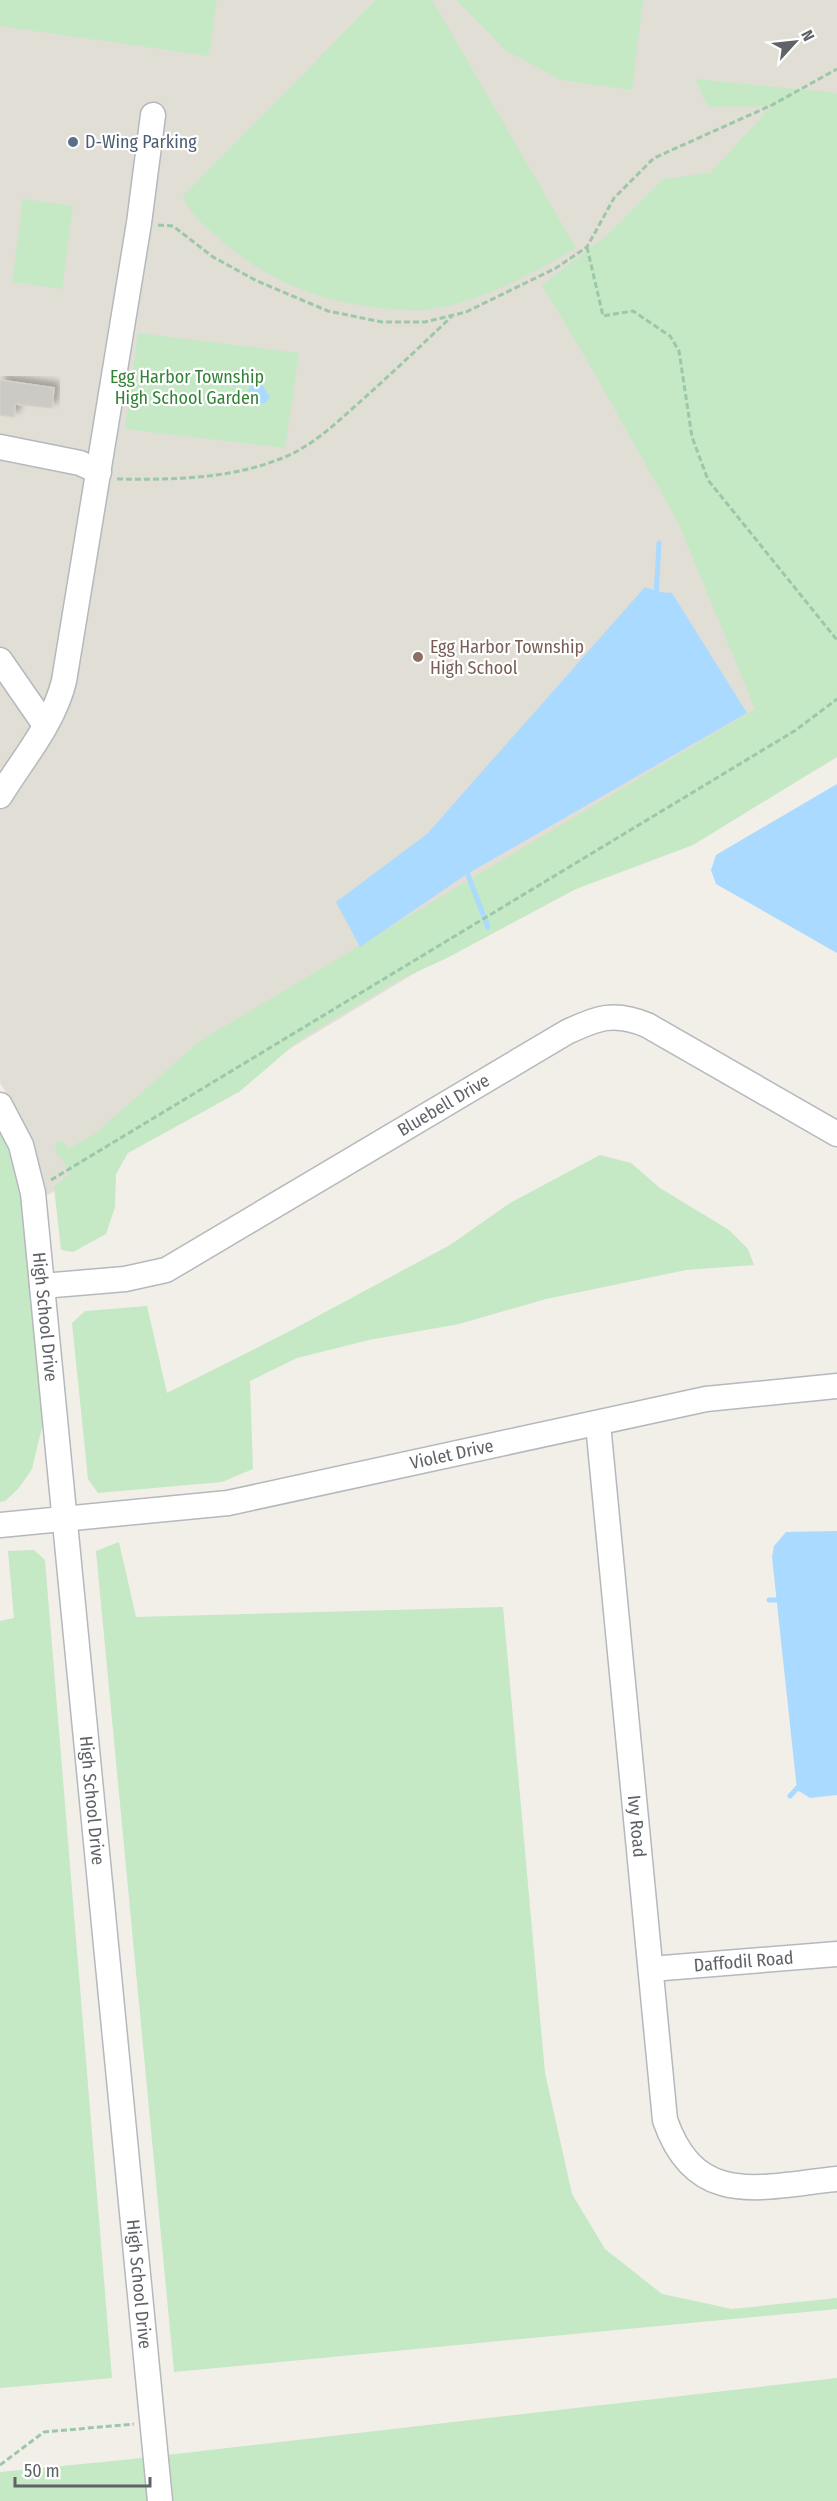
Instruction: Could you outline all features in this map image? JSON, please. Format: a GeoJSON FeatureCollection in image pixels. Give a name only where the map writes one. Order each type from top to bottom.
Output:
{"type":"FeatureCollection","features":[{"type":"Feature","properties":{"kind":"street"},"geometry":{"type":"LineString","coordinates":[[0,796],[45,725],[64,681],[139,223],[153,115]]}},
{"type":"Feature","properties":{"kind":"street"},"geometry":{"type":"LineString","coordinates":[[0,447],[80,463],[99,472]]}},
{"type":"Feature","properties":{"kind":"street"},"geometry":{"type":"LineString","coordinates":[[0,660],[45,725]]}},
{"type":"Feature","properties":{"kind":"street","name":"Bluebell Drive"},"geometry":{"type":"LineString","coordinates":[[42,1286],[125,1279],[166,1270],[567,1032],[603,1017],[627,1017],[646,1024],[837,1134]]}},
{"type":"Feature","properties":{"kind":"street","name":"High School Drive"},"geometry":{"type":"LineString","coordinates":[[0,1105],[15,1131],[30,1178],[160,2501]]}},
{"type":"Feature","properties":{"kind":"street","name":"Violet Drive"},"geometry":{"type":"LineString","coordinates":[[0,1525],[228,1503],[706,1399],[837,1386]]}},
{"type":"Feature","properties":{"kind":"street","name":"Ivy Road"},"geometry":{"type":"LineString","coordinates":[[598,1424],[665,2120],[685,2160],[697,2172],[712,2181],[742,2188],[837,2179]]}},
{"type":"Feature","properties":{"kind":"street","name":"Daffodil Road"},"geometry":{"type":"LineString","coordinates":[[651,1969],[837,1954]]}},
{"type":"Feature","properties":{"kind":"path"},"geometry":{"type":"LineString","coordinates":[[139,223],[173,226],[213,257],[248,276],[328,311],[382,322],[425,322],[466,312],[556,268],[587,247],[614,198],[654,158],[772,105],[837,69]]}},
{"type":"Feature","properties":{"kind":"path"},"geometry":{"type":"LineString","coordinates":[[587,247],[603,316],[633,311],[670,336],[679,351],[692,437],[708,480],[837,640]]}},
{"type":"Feature","properties":{"kind":"path"},"geometry":{"type":"LineString","coordinates":[[99,472],[116,479],[215,475],[280,459],[320,437],[453,315]]}},
{"type":"Feature","properties":{"kind":"path"},"geometry":{"type":"LineString","coordinates":[[50,1181],[796,730],[837,699]]}},
{"type":"Feature","properties":{"kind":"path"},"geometry":{"type":"LineString","coordinates":[[0,2465],[44,2432],[152,2423]]}},
{"type":"Feature","properties":{"kind":"shaded area","name":"Egg Harbor Township High School"},"geometry":{"type":"Polygon","coordinates":[[[0,0],[837,0],[837,718],[46,1196],[33,1143],[0,1083],[0,0]]]}},
{"type":"Feature","properties":{"kind":"green space"},"geometry":{"type":"Polygon","coordinates":[[[0,0],[217,0],[209,56],[0,26],[0,0]]]}},
{"type":"Feature","properties":{"kind":"green space"},"geometry":{"type":"Polygon","coordinates":[[[376,0],[432,0],[576,248],[523,278],[465,301],[426,310],[397,310],[335,300],[291,285],[232,250],[192,212],[183,196],[376,0]]]}},
{"type":"Feature","properties":{"kind":"green space"},"geometry":{"type":"Polygon","coordinates":[[[457,0],[643,0],[632,90],[561,80],[505,50],[457,0]]]}},
{"type":"Feature","properties":{"kind":"green space"},"geometry":{"type":"Polygon","coordinates":[[[695,79],[837,93],[837,757],[693,845],[576,889],[447,958],[395,982],[301,1039],[239,1092],[128,1153],[116,1174],[115,1207],[106,1234],[73,1252],[61,1250],[54,1187],[70,1173],[63,1160],[55,1152],[57,1141],[63,1142],[68,1149],[97,1132],[200,1041],[755,709],[679,524],[542,285],[606,236],[663,179],[710,173],[772,106],[708,107],[695,79]]]}},
{"type":"Feature","properties":{"kind":"green space"},"geometry":{"type":"Polygon","coordinates":[[[23,199],[73,206],[62,289],[12,282],[23,199]]]}},
{"type":"Feature","properties":{"kind":"green space","name":"Egg Harbor Township High School Garden"},"geometry":{"type":"Polygon","coordinates":[[[138,333],[299,353],[285,448],[125,429],[138,333]]]}},
{"type":"Feature","properties":{"kind":"green space"},"geometry":{"type":"Polygon","coordinates":[[[0,1130],[20,1187],[43,1423],[32,1469],[18,1489],[5,1501],[0,1502],[0,1130]]]}},
{"type":"Feature","properties":{"kind":"green space"},"geometry":{"type":"Polygon","coordinates":[[[600,1155],[631,1163],[660,1188],[729,1230],[748,1249],[754,1265],[686,1270],[546,1299],[459,1324],[369,1340],[297,1358],[250,1381],[253,1469],[222,1482],[98,1493],[88,1479],[72,1323],[85,1311],[147,1306],[167,1393],[290,1331],[450,1245],[510,1203],[600,1155]]]}},
{"type":"Feature","properties":{"kind":"green space"},"geometry":{"type":"Polygon","coordinates":[[[119,1542],[136,1617],[503,1607],[545,2073],[572,2194],[605,2249],[662,2294],[732,2309],[837,2298],[837,2309],[174,2372],[96,1551],[119,1542]]]}},
{"type":"Feature","properties":{"kind":"green space"},"geometry":{"type":"Polygon","coordinates":[[[34,1550],[45,1560],[112,2378],[0,2388],[0,1621],[14,1618],[8,1551],[34,1550]]]}},
{"type":"Feature","properties":{"kind":"green space"},"geometry":{"type":"Polygon","coordinates":[[[837,2378],[837,2501],[0,2501],[0,2472],[123,2460],[837,2378]]]}},
{"type":"Feature","properties":{"kind":"water"},"geometry":{"type":"Polygon","coordinates":[[[256,379],[270,397],[266,403],[255,404],[248,390],[256,379]]]}},
{"type":"Feature","properties":{"kind":"water"},"geometry":{"type":"Polygon","coordinates":[[[645,587],[658,592],[672,593],[747,713],[467,874],[360,947],[336,902],[427,834],[645,587]]]}},
{"type":"Feature","properties":{"kind":"water"},"geometry":{"type":"Polygon","coordinates":[[[837,784],[837,953],[716,884],[711,870],[716,855],[837,784]]]}},
{"type":"Feature","properties":{"kind":"water"},"geometry":{"type":"Polygon","coordinates":[[[837,1531],[837,1795],[810,1798],[797,1790],[772,1557],[774,1546],[786,1532],[837,1531]]]}},
{"type":"Feature","properties":{"kind":"building"},"geometry":{"type":"Polygon","coordinates":[[[0,380],[54,388],[52,408],[15,404],[14,417],[0,415],[0,380]]]}},
{"type":"Feature","properties":{"kind":"waterway"},"geometry":{"type":"LineString","coordinates":[[656,598],[659,543]]}},
{"type":"Feature","properties":{"kind":"waterway"},"geometry":{"type":"LineString","coordinates":[[466,870],[488,927]]}},
{"type":"Feature","properties":{"kind":"waterway"},"geometry":{"type":"LineString","coordinates":[[769,1600],[782,1600]]}},
{"type":"Feature","properties":{"kind":"waterway"},"geometry":{"type":"LineString","coordinates":[[790,1796],[801,1784]]}},
{"type":"Feature","properties":{"kind":"place","name":"D-Wing Parking"},"geometry":{"type":"Point","coordinates":[73,142]}},
{"type":"Feature","properties":{"kind":"place","name":"Egg Harbor Township High School"},"geometry":{"type":"Point","coordinates":[418,657]}}]}
